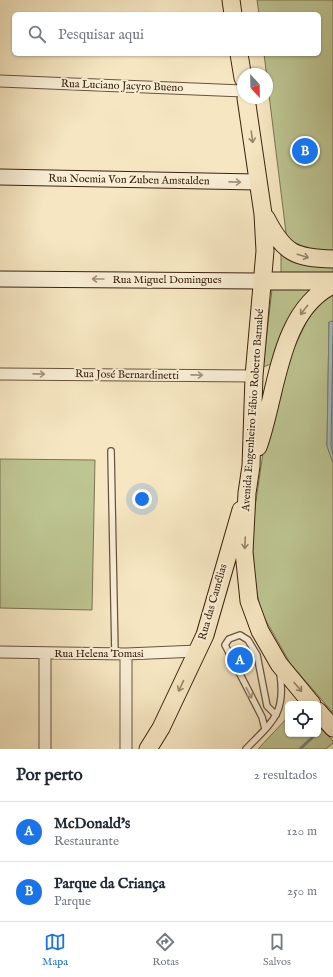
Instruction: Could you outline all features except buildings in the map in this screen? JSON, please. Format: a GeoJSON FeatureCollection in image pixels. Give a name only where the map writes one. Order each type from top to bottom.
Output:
{"type":"FeatureCollection","features":[{"type":"Feature","properties":{"kind":"main road"},"geometry":{"type":"LineString","coordinates":[[231,0],[233,12]]}},
{"type":"Feature","properties":{"kind":"main road"},"geometry":{"type":"LineString","coordinates":[[239,56],[241,68]]}},
{"type":"Feature","properties":{"kind":"main road","name":"Avenida Engenheiro Fábio Roberto Barnabé"},"geometry":{"type":"LineString","coordinates":[[247,104],[263,214],[265,251],[254,376],[251,466],[247,493],[244,552],[248,601],[260,631],[279,664],[310,701]]}},
{"type":"Feature","properties":{"kind":"main road","name":"Rua Noemia Von Zuben Amstalden"},"geometry":{"type":"LineString","coordinates":[[0,177],[258,182]]}},
{"type":"Feature","properties":{"kind":"main road"},"geometry":{"type":"LineString","coordinates":[[263,214],[277,240],[292,252],[312,259],[333,259]]}},
{"type":"Feature","properties":{"kind":"main road","name":"Rua Miguel Domingues"},"geometry":{"type":"LineString","coordinates":[[0,279],[333,281]]}},
{"type":"Feature","properties":{"kind":"main road"},"geometry":{"type":"LineString","coordinates":[[251,466],[261,440],[289,338],[300,316],[314,298],[333,285]]}},
{"type":"Feature","properties":{"kind":"main road","name":"Rua das Camélias"},"geometry":{"type":"LineString","coordinates":[[148,749],[161,728],[205,635],[236,522],[247,493]]}},
{"type":"Feature","properties":{"kind":"main road"},"geometry":{"type":"LineString","coordinates":[[321,714],[333,728]]}},
{"type":"Feature","properties":{"kind":"street","name":"Rua Luciano Jacyro Bueno"},"geometry":{"type":"LineString","coordinates":[[0,81],[237,91]]}},
{"type":"Feature","properties":{"kind":"street","name":"Rua José Bernardinetti"},"geometry":{"type":"LineString","coordinates":[[0,374],[254,376]]}},
{"type":"Feature","properties":{"kind":"street","name":"Rua Helena Tomasi"},"geometry":{"type":"LineString","coordinates":[[0,652],[45,654],[120,654],[198,651]]}},
{"type":"Feature","properties":{"kind":"street"},"geometry":{"type":"LineString","coordinates":[[45,654],[45,749]]}},
{"type":"Feature","properties":{"kind":"street"},"geometry":{"type":"LineString","coordinates":[[120,654],[126,749]]}},
{"type":"Feature","properties":{"kind":"lane"},"geometry":{"type":"LineString","coordinates":[[111,451],[120,654]]}},
{"type":"Feature","properties":{"kind":"lane"},"geometry":{"type":"LineString","coordinates":[[265,729],[262,717],[224,646],[229,639],[240,635],[248,640],[257,656],[267,706],[276,715]]}},
{"type":"Feature","properties":{"kind":"lane"},"geometry":{"type":"LineString","coordinates":[[246,749],[276,715],[281,704],[282,695],[279,664]]}},
{"type":"Feature","properties":{"kind":"green space"},"geometry":{"type":"Polygon","coordinates":[[[257,0],[333,0],[333,253],[308,252],[287,241],[270,104],[273,104],[273,68],[266,68],[264,56],[321,56],[321,12],[259,12],[257,0]]]}},
{"type":"Feature","properties":{"kind":"green space"},"geometry":{"type":"Polygon","coordinates":[[[281,252],[333,266],[333,274],[281,273],[281,252]]]}},
{"type":"Feature","properties":{"kind":"green space"},"geometry":{"type":"Polygon","coordinates":[[[312,288],[274,363],[263,367],[272,289],[312,288]]]}},
{"type":"Feature","properties":{"kind":"green space"},"geometry":{"type":"Polygon","coordinates":[[[333,291],[333,321],[329,322],[327,446],[333,463],[333,713],[290,663],[261,612],[253,574],[251,535],[263,453],[289,359],[310,314],[333,291]]]}},
{"type":"Feature","properties":{"kind":"green space"},"geometry":{"type":"Polygon","coordinates":[[[0,459],[95,460],[92,610],[0,608],[0,459]]]}},
{"type":"Feature","properties":{"kind":"green space"},"geometry":{"type":"Polygon","coordinates":[[[285,720],[285,737],[321,737],[321,728],[333,741],[333,743],[326,749],[258,749],[285,720]]]}},
{"type":"Feature","properties":{"kind":"water"},"geometry":{"type":"Polygon","coordinates":[[[333,321],[333,463],[327,446],[329,322],[333,321]]]}},
{"type":"Feature","properties":{"kind":"waterway"},"geometry":{"type":"LineString","coordinates":[[300,749],[313,737]]}},
{"type":"Feature","properties":{"kind":"place","name":"Parque da Criança"},"geometry":{"type":"Point","coordinates":[305,151]}},
{"type":"Feature","properties":{"kind":"place","name":"McDonald's"},"geometry":{"type":"Point","coordinates":[240,660]}}]}
